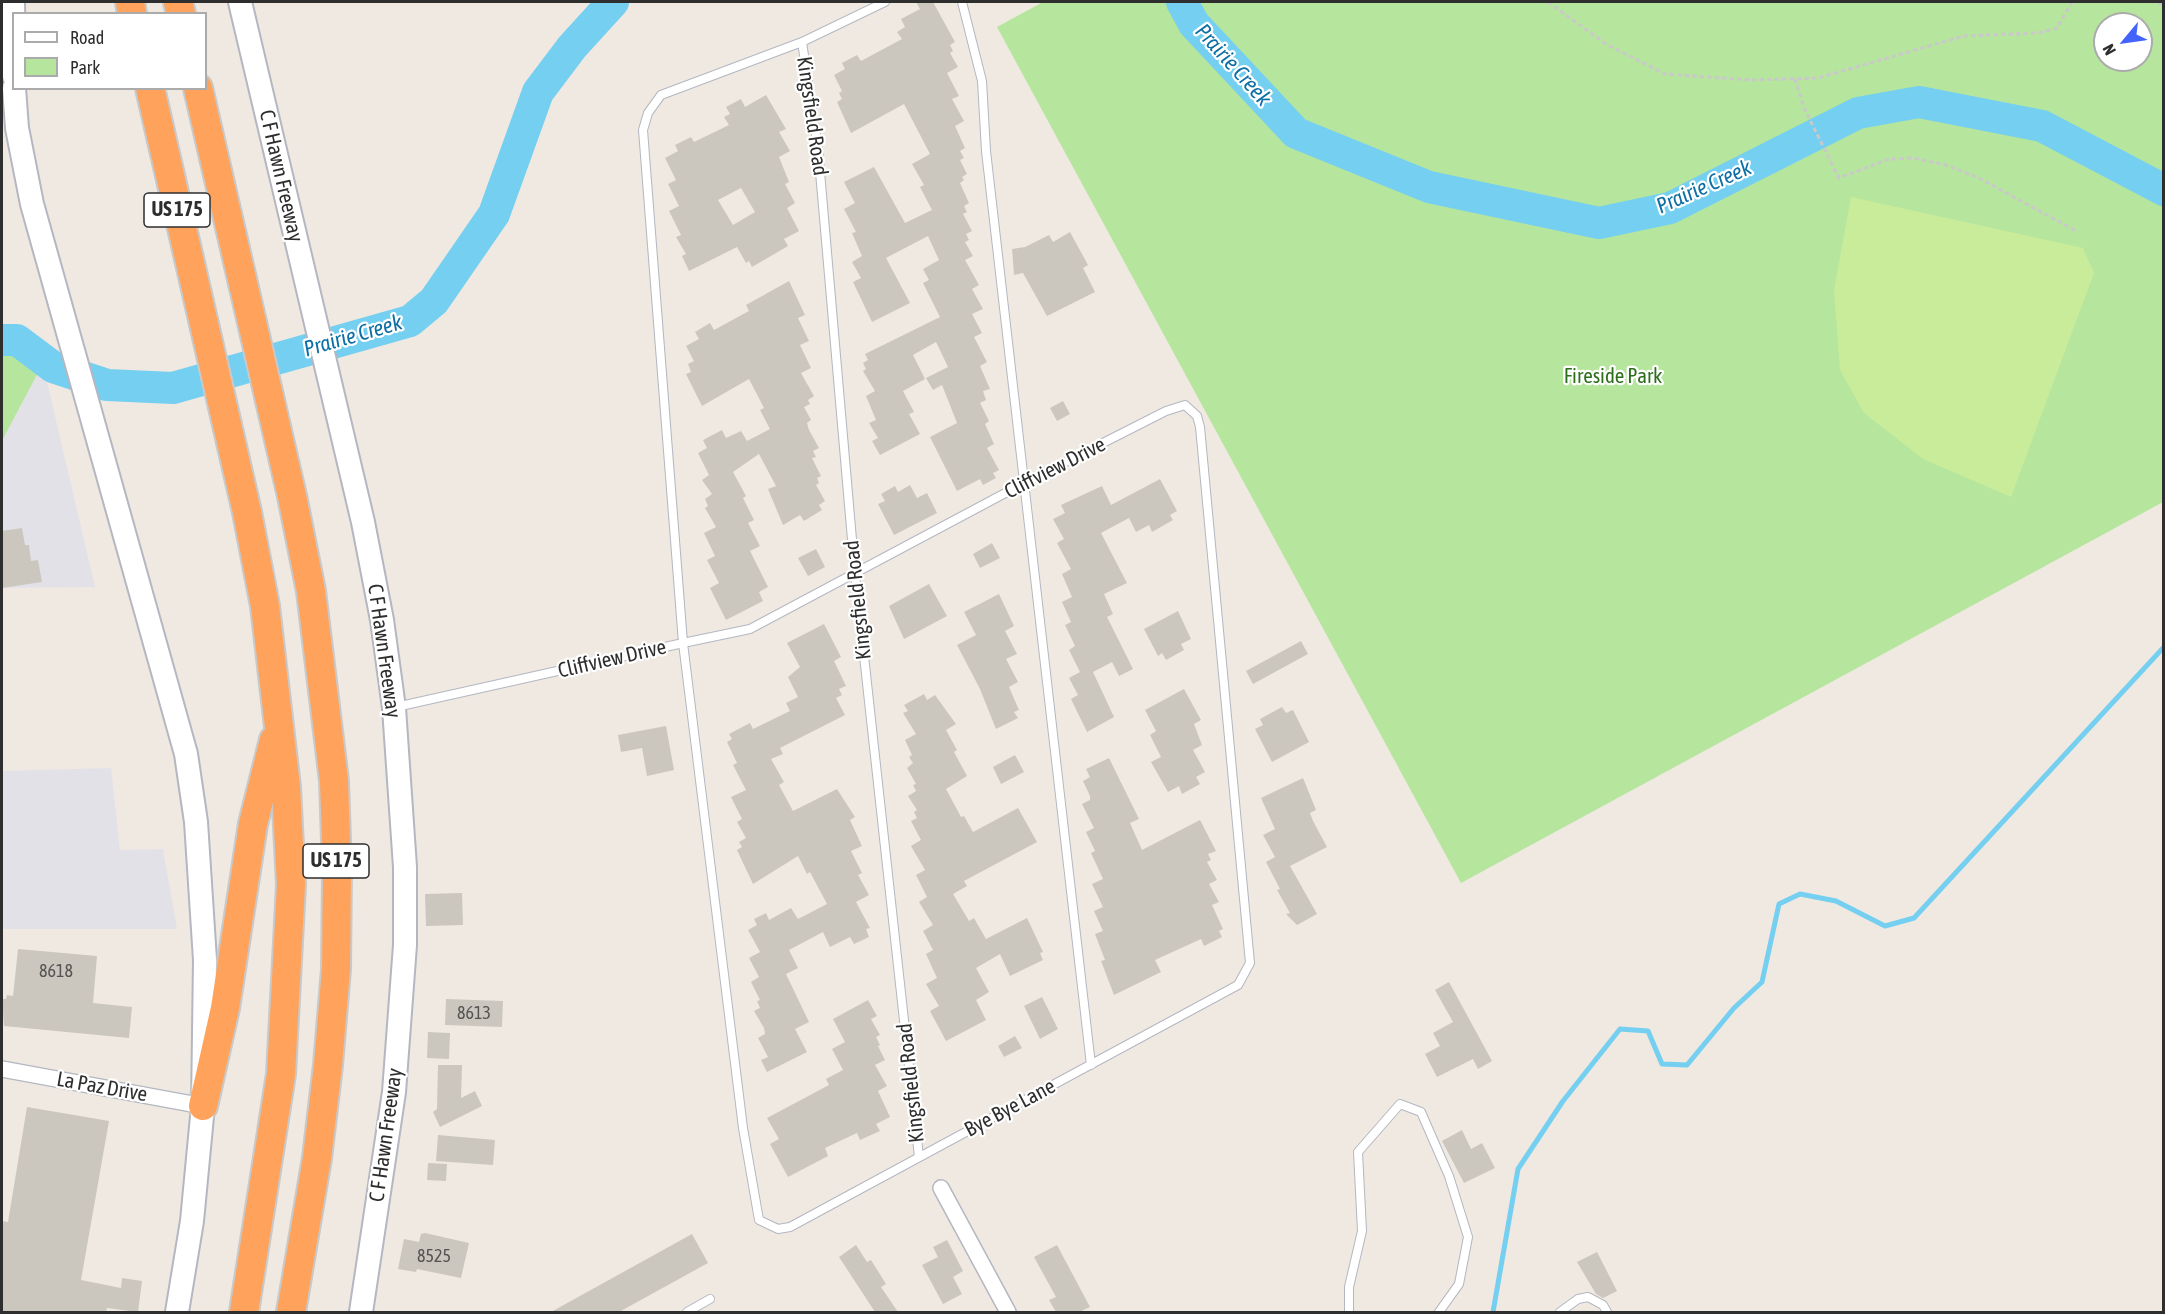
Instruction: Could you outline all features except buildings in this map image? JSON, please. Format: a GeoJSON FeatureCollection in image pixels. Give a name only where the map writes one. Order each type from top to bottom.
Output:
{"type":"FeatureCollection","features":[{"type":"Feature","properties":{"kind":"highway","name":"US 175"},"geometry":{"type":"LineString","coordinates":[[150,90],[227,423],[265,606],[280,718],[291,885],[288,975],[280,1074],[270,1154],[244,1312]]}},
{"type":"Feature","properties":{"kind":"highway","name":"US 175"},"geometry":{"type":"LineString","coordinates":[[198,90],[273,412],[311,591],[325,687],[334,781],[337,870],[336,969],[317,1158],[291,1312]]}},
{"type":"Feature","properties":{"kind":"highway"},"geometry":{"type":"LineString","coordinates":[[203,1106],[225,1008],[254,824],[280,718]]}},
{"type":"Feature","properties":{"kind":"main road","name":"C F Hawn Freeway"},"geometry":{"type":"LineString","coordinates":[[240,2],[363,522],[382,620],[394,708],[405,867],[405,945],[394,1092],[361,1312]]}},
{"type":"Feature","properties":{"kind":"main road"},"geometry":{"type":"LineString","coordinates":[[14,90],[17,128],[32,204],[186,754],[196,822],[204,960],[203,1106],[192,1221],[177,1312]]}},
{"type":"Feature","properties":{"kind":"street","name":"La Paz Drive"},"geometry":{"type":"LineString","coordinates":[[2,1069],[203,1106]]}},
{"type":"Feature","properties":{"kind":"street"},"geometry":{"type":"LineString","coordinates":[[941,1188],[1008,1312]]}},
{"type":"Feature","properties":{"kind":"lane"},"geometry":{"type":"LineString","coordinates":[[683,643],[643,130],[648,113],[661,95],[802,42],[885,2]]}},
{"type":"Feature","properties":{"kind":"lane"},"geometry":{"type":"LineString","coordinates":[[962,2],[982,81],[987,163],[1026,482],[1091,1065]]}},
{"type":"Feature","properties":{"kind":"lane","name":"Kingsfield Road"},"geometry":{"type":"LineString","coordinates":[[802,42],[818,149],[855,574],[919,1157]]}},
{"type":"Feature","properties":{"kind":"lane","name":"Cliffview Drive"},"geometry":{"type":"LineString","coordinates":[[394,708],[750,629],[1026,482],[1175,407],[1185,405],[1197,417],[1200,427],[1250,963]]}},
{"type":"Feature","properties":{"kind":"lane","name":"Bye Bye Lane"},"geometry":{"type":"LineString","coordinates":[[683,643],[742,1128],[759,1220],[778,1229],[790,1227],[1238,985],[1250,963]]}},
{"type":"Feature","properties":{"kind":"lane"},"geometry":{"type":"LineString","coordinates":[[1349,1312],[1349,1287],[1362,1232],[1358,1152],[1387,1122],[1400,1104],[1421,1112],[1449,1176],[1468,1237],[1460,1284],[1438,1312]]}},
{"type":"Feature","properties":{"kind":"lane"},"geometry":{"type":"LineString","coordinates":[[1560,1312],[1578,1299],[1588,1297],[1602,1305],[1607,1312]]}},
{"type":"Feature","properties":{"kind":"lane"},"geometry":{"type":"LineString","coordinates":[[687,1312],[710,1299]]}},
{"type":"Feature","properties":{"kind":"path"},"geometry":{"type":"LineString","coordinates":[[1548,2],[1606,44],[1665,74],[1751,80],[1818,78],[1964,36],[2038,33],[2057,28],[2072,2]]}},
{"type":"Feature","properties":{"kind":"path"},"geometry":{"type":"LineString","coordinates":[[2158,2],[2163,6]]}},
{"type":"Feature","properties":{"kind":"path"},"geometry":{"type":"LineString","coordinates":[[1795,79],[1804,108],[1839,178],[1889,159],[1912,158],[1946,165],[1979,178],[2078,232]]}},
{"type":"Feature","properties":{"kind":"shaded area"},"geometry":{"type":"Polygon","coordinates":[[[41,367],[44,369],[95,587],[2,588],[2,441],[41,367]]]}},
{"type":"Feature","properties":{"kind":"shaded area"},"geometry":{"type":"Polygon","coordinates":[[[111,768],[120,850],[163,849],[177,929],[2,929],[2,771],[111,768]]]}},
{"type":"Feature","properties":{"kind":"green space","name":"Fireside Park"},"geometry":{"type":"Polygon","coordinates":[[[1043,2],[2163,2],[2163,502],[1461,883],[997,27],[1043,2]]]}},
{"type":"Feature","properties":{"kind":"green space"},"geometry":{"type":"Polygon","coordinates":[[[1851,197],[2083,248],[2094,273],[2011,497],[1923,459],[1864,413],[1840,370],[1834,290],[1851,197]]]}},
{"type":"Feature","properties":{"kind":"green space"},"geometry":{"type":"Polygon","coordinates":[[[2,350],[41,367],[2,441],[2,350]]]}},
{"type":"Feature","properties":{"kind":"waterway","name":"Prairie Creek"},"geometry":{"type":"LineString","coordinates":[[2,340],[17,340],[53,367],[107,385],[173,388],[410,321],[434,301],[494,214],[538,92],[572,47],[613,2]]}},
{"type":"Feature","properties":{"kind":"waterway","name":"Prairie Creek"},"geometry":{"type":"LineString","coordinates":[[1182,2],[1194,24],[1296,133],[1429,187],[1599,223],[1670,208],[1858,113],[1919,102],[2042,126],[2164,190]]}},
{"type":"Feature","properties":{"kind":"waterway"},"geometry":{"type":"LineString","coordinates":[[1493,1312],[1518,1169],[1563,1101],[1620,1029],[1648,1031],[1662,1064],[1687,1065],[1734,1008],[1762,982],[1779,904],[1800,894],[1836,901],[1885,926],[1914,918],[2164,647]]}}]}
